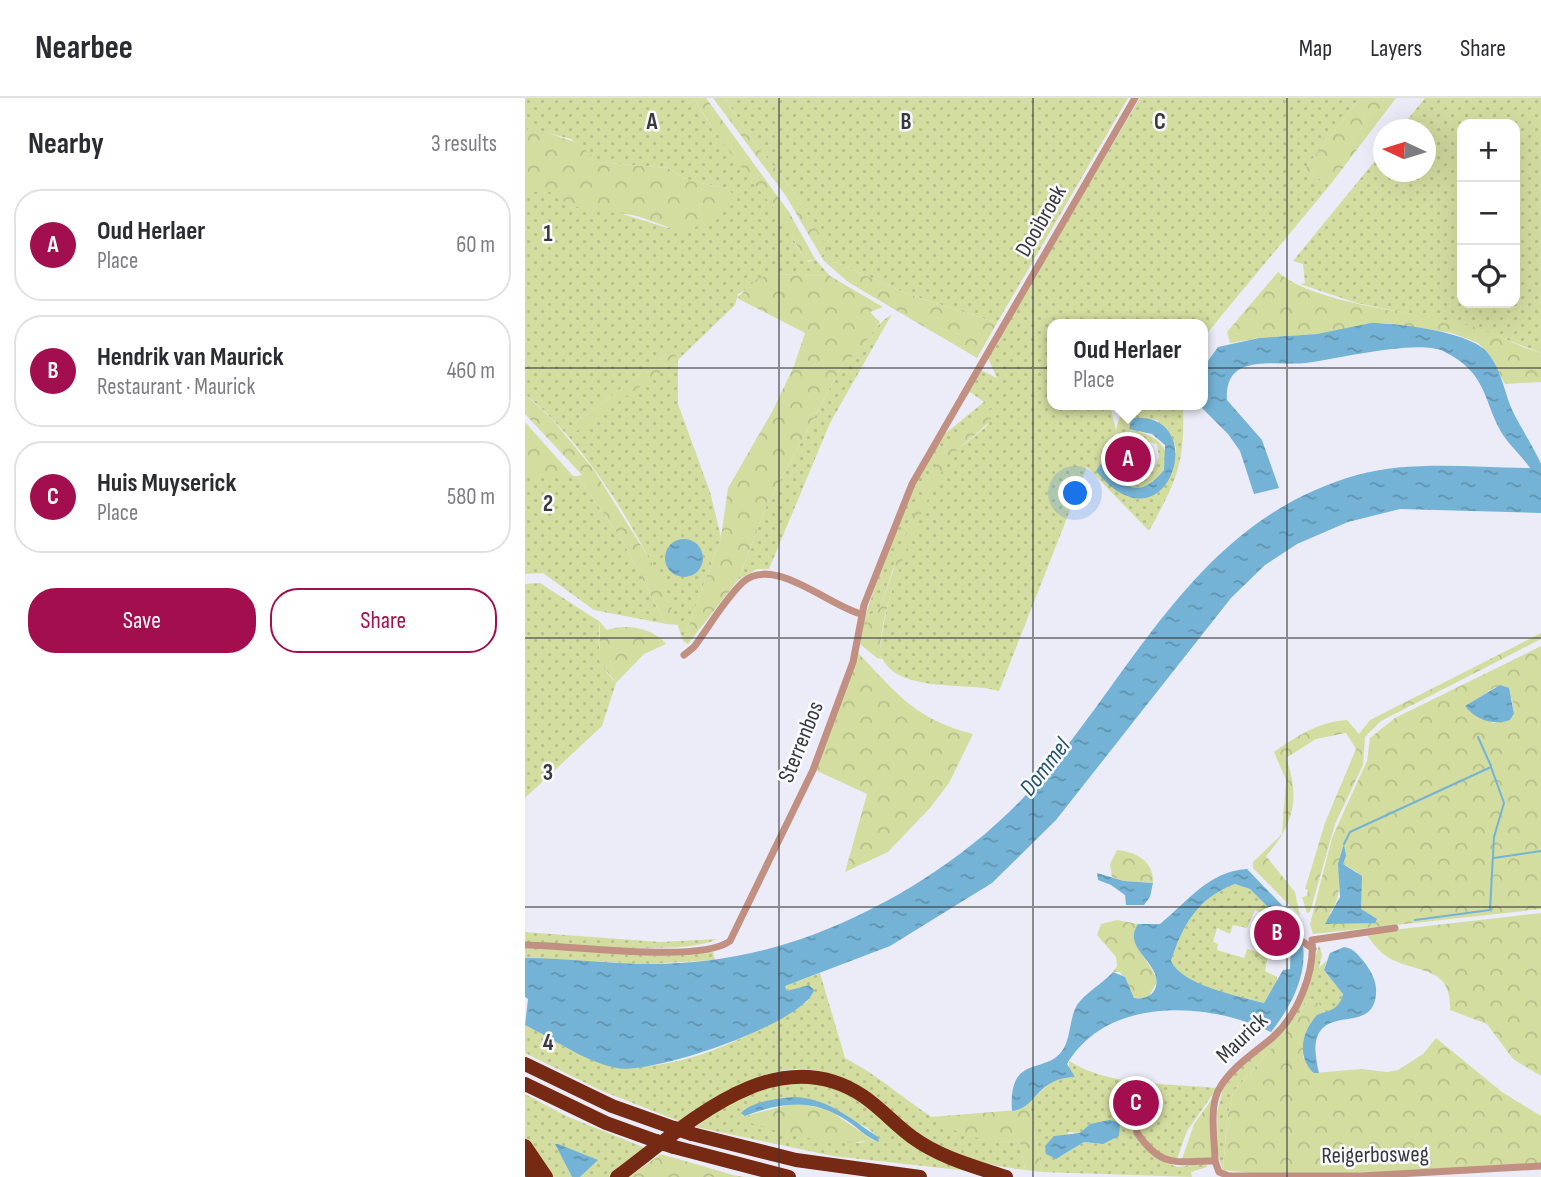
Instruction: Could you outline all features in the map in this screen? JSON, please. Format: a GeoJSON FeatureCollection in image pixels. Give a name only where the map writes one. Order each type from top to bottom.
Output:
{"type":"FeatureCollection","features":[{"type":"Feature","properties":{"kind":"highway"},"geometry":{"type":"LineString","coordinates":[[525,1064],[612,1106],[692,1134],[808,1162],[921,1177]]}},
{"type":"Feature","properties":{"kind":"highway"},"geometry":{"type":"LineString","coordinates":[[617,1177],[733,1096],[766,1081],[796,1076],[815,1077],[847,1088],[927,1146],[956,1161],[1006,1177]]}},
{"type":"Feature","properties":{"kind":"highway"},"geometry":{"type":"LineString","coordinates":[[525,1084],[606,1123],[656,1141],[789,1177]]}},
{"type":"Feature","properties":{"kind":"highway"},"geometry":{"type":"LineString","coordinates":[[525,1146],[546,1177]]}},
{"type":"Feature","properties":{"kind":"highway"},"geometry":{"type":"LineString","coordinates":[[525,1164],[534,1177]]}},
{"type":"Feature","properties":{"kind":"street","name":"Dooibroek"},"geometry":{"type":"LineString","coordinates":[[979,364],[1135,98]]}},
{"type":"Feature","properties":{"kind":"street","name":"Sterrenbos"},"geometry":{"type":"LineString","coordinates":[[525,945],[645,952],[716,947],[730,941],[813,770],[853,662],[861,614],[912,484],[979,364]]}},
{"type":"Feature","properties":{"kind":"street"},"geometry":{"type":"LineString","coordinates":[[684,655],[694,648],[740,585],[758,573],[777,574],[839,607],[861,614]]}},
{"type":"Feature","properties":{"kind":"street"},"geometry":{"type":"LineString","coordinates":[[1294,941],[1313,949],[1312,940],[1395,928]]}},
{"type":"Feature","properties":{"kind":"street","name":"Maurick"},"geometry":{"type":"LineString","coordinates":[[1215,1164],[1217,1094],[1229,1076],[1280,1030],[1289,1017],[1304,988],[1313,949]]}},
{"type":"Feature","properties":{"kind":"street"},"geometry":{"type":"LineString","coordinates":[[1136,1111],[1137,1133],[1165,1160],[1181,1164],[1215,1164]]}},
{"type":"Feature","properties":{"kind":"street","name":"Reigerbosweg"},"geometry":{"type":"LineString","coordinates":[[1215,1164],[1223,1175],[1260,1177],[1400,1175],[1541,1166]]}},
{"type":"Feature","properties":{"kind":"green space"},"geometry":{"type":"Polygon","coordinates":[[[525,98],[693,98],[724,144],[784,221],[804,257],[808,262],[815,259],[830,276],[775,274],[738,294],[735,305],[678,360],[678,404],[710,492],[721,537],[683,641],[657,575],[620,507],[575,444],[525,394],[525,192],[551,192],[668,228],[727,189],[686,179],[668,168],[598,162],[571,139],[529,128],[525,135],[525,98]],[[672,350],[570,427],[677,360],[672,350]]]}},
{"type":"Feature","properties":{"kind":"green space"},"geometry":{"type":"Polygon","coordinates":[[[693,98],[706,98],[789,212],[815,259],[806,261],[782,219],[725,146],[693,98]]]}},
{"type":"Feature","properties":{"kind":"green space"},"geometry":{"type":"Polygon","coordinates":[[[713,98],[725,98],[748,135],[793,190],[829,250],[821,256],[786,196],[713,98]]]}},
{"type":"Feature","properties":{"kind":"green space"},"geometry":{"type":"Polygon","coordinates":[[[725,98],[1128,98],[997,323],[905,293],[838,263],[824,261],[821,256],[828,250],[793,190],[748,135],[725,98]]]}},
{"type":"Feature","properties":{"kind":"green space"},"geometry":{"type":"Polygon","coordinates":[[[1140,98],[1360,98],[1304,170],[1330,185],[1208,332],[1208,319],[1047,319],[1047,410],[1111,410],[1116,430],[1122,410],[1183,410],[1181,457],[1173,484],[1149,531],[1087,467],[999,691],[914,681],[887,666],[880,652],[895,579],[926,500],[949,459],[989,423],[946,443],[892,572],[880,608],[864,619],[905,501],[936,441],[984,402],[970,392],[943,431],[979,369],[997,378],[987,356],[1140,98]],[[1132,418],[1129,429],[1150,436],[1162,446],[1167,457],[1159,478],[1149,485],[1126,485],[1102,462],[1103,479],[1128,497],[1171,475],[1176,448],[1157,420],[1132,418]],[[1116,433],[1108,444],[1136,469],[1141,477],[1153,471],[1159,457],[1157,444],[1116,433]]]}},
{"type":"Feature","properties":{"kind":"green space"},"geometry":{"type":"Polygon","coordinates":[[[1360,98],[1396,98],[1380,119],[1373,119],[1373,128],[1330,185],[1304,170],[1360,98]]]}},
{"type":"Feature","properties":{"kind":"green space"},"geometry":{"type":"Polygon","coordinates":[[[1425,98],[1541,98],[1541,353],[1477,328],[1357,303],[1300,284],[1305,283],[1303,264],[1293,261],[1373,163],[1373,182],[1436,182],[1436,119],[1408,119],[1425,98]]]}},
{"type":"Feature","properties":{"kind":"green space"},"geometry":{"type":"Polygon","coordinates":[[[537,125],[542,131],[578,143],[599,162],[668,168],[686,179],[727,189],[736,196],[735,202],[706,223],[677,229],[632,215],[589,210],[569,204],[551,192],[525,192],[525,135],[529,128],[537,125]]]}},
{"type":"Feature","properties":{"kind":"green space"},"geometry":{"type":"Polygon","coordinates":[[[824,261],[838,263],[905,293],[997,323],[977,358],[848,282],[824,261]]]}},
{"type":"Feature","properties":{"kind":"green space"},"geometry":{"type":"Polygon","coordinates":[[[1278,272],[1295,284],[1318,293],[1372,307],[1475,327],[1541,353],[1541,382],[1505,384],[1489,354],[1478,343],[1452,333],[1385,323],[1317,334],[1230,343],[1227,332],[1278,272]]]}},
{"type":"Feature","properties":{"kind":"green space"},"geometry":{"type":"Polygon","coordinates":[[[775,274],[830,276],[883,307],[870,312],[880,322],[859,351],[844,362],[766,507],[738,580],[688,644],[683,641],[721,537],[728,488],[772,412],[794,366],[805,333],[737,298],[758,278],[775,274]]]}},
{"type":"Feature","properties":{"kind":"green space"},"geometry":{"type":"Polygon","coordinates":[[[892,314],[830,423],[769,569],[757,569],[738,580],[766,507],[844,362],[892,314]]]}},
{"type":"Feature","properties":{"kind":"green space"},"geometry":{"type":"Polygon","coordinates":[[[673,349],[678,360],[574,433],[570,427],[673,349]]]}},
{"type":"Feature","properties":{"kind":"green space"},"geometry":{"type":"Polygon","coordinates":[[[525,394],[552,419],[594,470],[660,576],[678,625],[666,624],[621,538],[577,476],[582,475],[525,414],[525,394]]]}},
{"type":"Feature","properties":{"kind":"green space"},"geometry":{"type":"Polygon","coordinates":[[[991,409],[994,414],[949,460],[928,499],[892,590],[884,619],[882,659],[877,658],[860,644],[864,619],[880,608],[911,520],[946,443],[991,409]]]}},
{"type":"Feature","properties":{"kind":"green space"},"geometry":{"type":"Polygon","coordinates":[[[525,422],[573,476],[525,476],[525,422]]]}},
{"type":"Feature","properties":{"kind":"green space"},"geometry":{"type":"Polygon","coordinates":[[[525,476],[577,476],[621,538],[666,624],[594,610],[543,573],[525,574],[525,476]]]}},
{"type":"Feature","properties":{"kind":"green space"},"geometry":{"type":"Polygon","coordinates":[[[540,583],[600,622],[602,663],[616,683],[602,726],[525,798],[525,584],[540,583]]]}},
{"type":"Feature","properties":{"kind":"green space"},"geometry":{"type":"Polygon","coordinates":[[[600,622],[607,630],[639,628],[654,634],[666,644],[644,654],[616,683],[599,661],[600,622]]]}},
{"type":"Feature","properties":{"kind":"green space"},"geometry":{"type":"Polygon","coordinates":[[[1541,633],[1541,639],[1381,721],[1365,737],[1363,765],[1335,824],[1310,912],[1307,913],[1302,897],[1307,896],[1308,890],[1305,889],[1325,823],[1356,749],[1346,733],[1316,739],[1286,758],[1293,786],[1292,811],[1283,834],[1266,856],[1295,892],[1300,916],[1253,868],[1253,862],[1282,834],[1286,780],[1274,752],[1308,731],[1336,721],[1347,720],[1359,734],[1370,720],[1541,633]]]}},
{"type":"Feature","properties":{"kind":"green space"},"geometry":{"type":"Polygon","coordinates":[[[1541,646],[1541,909],[1313,934],[1310,924],[1332,838],[1367,761],[1370,738],[1395,718],[1541,646]],[[1495,687],[1466,706],[1492,723],[1510,720],[1514,715],[1512,699],[1495,687]],[[1346,856],[1343,863],[1341,870],[1337,900],[1329,914],[1360,923],[1374,923],[1361,909],[1357,872],[1343,864],[1346,856]]]}},
{"type":"Feature","properties":{"kind":"green space"},"geometry":{"type":"Polygon","coordinates":[[[857,652],[908,703],[935,720],[973,734],[949,783],[930,808],[888,852],[845,872],[867,794],[815,770],[857,652]]]}},
{"type":"Feature","properties":{"kind":"green space"},"geometry":{"type":"Polygon","coordinates":[[[1117,850],[1143,859],[1153,875],[1153,883],[1124,881],[1112,877],[1110,864],[1117,850]]]}},
{"type":"Feature","properties":{"kind":"green space"},"geometry":{"type":"Polygon","coordinates":[[[1235,884],[1250,889],[1284,923],[1255,910],[1247,928],[1233,925],[1230,934],[1217,928],[1213,942],[1218,944],[1217,950],[1244,958],[1247,949],[1268,955],[1265,971],[1277,977],[1277,981],[1264,1003],[1199,985],[1178,971],[1171,961],[1181,935],[1194,914],[1211,897],[1235,884]]]}},
{"type":"Feature","properties":{"kind":"green space"},"geometry":{"type":"Polygon","coordinates":[[[1541,913],[1541,1076],[1513,1059],[1487,1024],[1450,1010],[1446,986],[1439,978],[1389,958],[1376,947],[1366,933],[1541,913]]]}},
{"type":"Feature","properties":{"kind":"green space"},"geometry":{"type":"Polygon","coordinates":[[[1117,920],[1138,924],[1135,932],[1137,946],[1157,982],[1148,998],[1134,998],[1120,972],[1113,972],[1117,966],[1116,957],[1097,935],[1101,924],[1117,920]]]}},
{"type":"Feature","properties":{"kind":"green space"},"geometry":{"type":"Polygon","coordinates":[[[525,932],[660,942],[717,939],[679,947],[595,947],[525,942],[525,932]]]}},
{"type":"Feature","properties":{"kind":"green space"},"geometry":{"type":"Polygon","coordinates":[[[1319,945],[1322,955],[1319,968],[1327,960],[1324,970],[1343,994],[1340,1004],[1332,1011],[1325,1012],[1318,1003],[1308,999],[1296,1021],[1233,1092],[1227,1120],[1223,1170],[1218,1155],[1217,1113],[1223,1088],[1236,1072],[1280,1032],[1312,968],[1319,945]]]}},
{"type":"Feature","properties":{"kind":"green space"},"geometry":{"type":"Polygon","coordinates":[[[525,949],[707,951],[713,952],[715,960],[649,964],[525,958],[525,949]]]}},
{"type":"Feature","properties":{"kind":"green space"},"geometry":{"type":"Polygon","coordinates":[[[820,973],[845,1058],[945,1125],[991,1140],[1020,1142],[1025,1170],[975,1160],[952,1152],[908,1126],[851,1084],[810,1070],[785,1070],[747,1082],[684,1123],[602,1091],[525,1053],[525,1025],[577,1053],[607,1064],[633,1066],[686,1059],[737,1040],[808,1001],[787,991],[785,986],[820,973]]]}},
{"type":"Feature","properties":{"kind":"green space"},"geometry":{"type":"Polygon","coordinates":[[[1308,999],[1318,1003],[1325,1012],[1312,1021],[1303,1057],[1314,1073],[1361,1069],[1387,1072],[1398,1070],[1423,1054],[1436,1038],[1502,1092],[1541,1116],[1541,1164],[1412,1172],[1262,1174],[1223,1170],[1227,1120],[1233,1092],[1296,1021],[1308,999]]]}},
{"type":"Feature","properties":{"kind":"green space"},"geometry":{"type":"Polygon","coordinates":[[[1069,1061],[1121,1080],[1217,1088],[1187,1131],[1177,1159],[1169,1164],[1178,1167],[1206,1163],[1207,1167],[1191,1172],[1192,1177],[1042,1172],[1029,1102],[1054,1079],[1074,1076],[1069,1071],[1069,1061]],[[1106,1122],[1090,1124],[1080,1133],[1068,1132],[1061,1156],[1084,1142],[1103,1144],[1106,1122]]]}},
{"type":"Feature","properties":{"kind":"green space"},"geometry":{"type":"Polygon","coordinates":[[[778,1082],[830,1084],[978,1172],[833,1156],[696,1127],[722,1107],[778,1082]],[[796,1097],[747,1108],[744,1120],[860,1143],[871,1139],[875,1141],[876,1136],[868,1128],[796,1097]]]}},
{"type":"Feature","properties":{"kind":"green space"},"geometry":{"type":"Polygon","coordinates":[[[525,1094],[566,1116],[648,1149],[611,1177],[580,1177],[597,1160],[555,1144],[572,1177],[550,1177],[525,1141],[525,1094]]]}},
{"type":"Feature","properties":{"kind":"green space"},"geometry":{"type":"Polygon","coordinates":[[[1212,1099],[1214,1155],[1211,1158],[1182,1159],[1194,1124],[1212,1099]]]}},
{"type":"Feature","properties":{"kind":"green space"},"geometry":{"type":"Polygon","coordinates":[[[1029,1102],[1042,1172],[1025,1170],[1020,1142],[973,1137],[930,1117],[1019,1110],[1029,1102]]]}},
{"type":"Feature","properties":{"kind":"green space"},"geometry":{"type":"Polygon","coordinates":[[[796,1103],[829,1110],[871,1139],[859,1142],[827,1141],[789,1134],[743,1120],[745,1116],[796,1103]]]}},
{"type":"Feature","properties":{"kind":"green space"},"geometry":{"type":"Polygon","coordinates":[[[661,1154],[733,1175],[744,1177],[629,1177],[661,1154]]]}},
{"type":"Feature","properties":{"kind":"water"},"geometry":{"type":"Polygon","coordinates":[[[1371,323],[1416,327],[1467,339],[1488,353],[1500,374],[1513,412],[1541,464],[1541,513],[1400,509],[1348,522],[1297,544],[1265,565],[1231,598],[1056,820],[992,883],[890,946],[785,986],[787,991],[809,985],[814,990],[804,1003],[757,1031],[692,1055],[635,1068],[617,1068],[582,1056],[525,1025],[528,999],[525,997],[525,958],[651,964],[734,957],[815,934],[872,909],[927,877],[978,840],[1024,797],[1062,752],[1168,610],[1207,567],[1250,529],[1299,498],[1357,475],[1378,470],[1421,466],[1530,468],[1503,435],[1477,378],[1469,369],[1443,351],[1431,348],[1397,348],[1306,363],[1257,364],[1242,368],[1231,377],[1227,400],[1262,440],[1279,488],[1254,494],[1240,451],[1228,434],[1204,410],[1208,410],[1208,361],[1218,347],[1259,338],[1317,334],[1371,323]]]}},
{"type":"Feature","properties":{"kind":"water"},"geometry":{"type":"Polygon","coordinates":[[[1132,418],[1157,422],[1171,435],[1175,454],[1171,474],[1160,490],[1143,498],[1121,493],[1096,471],[1102,462],[1124,484],[1139,488],[1155,480],[1164,470],[1165,445],[1152,434],[1129,429],[1132,418]]]}},
{"type":"Feature","properties":{"kind":"water"},"geometry":{"type":"Polygon","coordinates":[[[684,539],[697,545],[703,558],[697,571],[684,577],[671,571],[665,558],[671,545],[684,539]]]}},
{"type":"Feature","properties":{"kind":"water"},"geometry":{"type":"Polygon","coordinates":[[[1500,685],[1509,688],[1514,714],[1510,720],[1486,720],[1474,715],[1465,706],[1500,685]]]}},
{"type":"Feature","properties":{"kind":"water"},"geometry":{"type":"Polygon","coordinates":[[[1344,844],[1346,856],[1343,864],[1362,876],[1361,909],[1377,919],[1375,923],[1325,924],[1340,897],[1338,864],[1344,844]]]}},
{"type":"Feature","properties":{"kind":"water"},"geometry":{"type":"Polygon","coordinates":[[[1247,869],[1301,925],[1298,938],[1290,939],[1288,928],[1250,889],[1235,884],[1211,897],[1194,914],[1181,935],[1171,961],[1177,970],[1199,983],[1264,1003],[1283,970],[1290,969],[1291,944],[1298,943],[1303,946],[1304,958],[1296,992],[1271,1032],[1218,1014],[1160,1011],[1133,1016],[1107,1026],[1085,1042],[1067,1064],[1075,1077],[1052,1082],[1027,1105],[1012,1111],[1012,1093],[1016,1081],[1029,1068],[1055,1058],[1062,1051],[1077,1005],[1113,972],[1125,977],[1134,998],[1149,996],[1155,989],[1155,974],[1134,938],[1138,924],[1160,924],[1210,881],[1233,871],[1247,869]]]}},
{"type":"Feature","properties":{"kind":"water"},"geometry":{"type":"Polygon","coordinates":[[[1097,873],[1124,881],[1153,883],[1150,897],[1144,905],[1126,905],[1125,895],[1098,880],[1097,873]]]}},
{"type":"Feature","properties":{"kind":"water"},"geometry":{"type":"Polygon","coordinates":[[[1344,947],[1351,949],[1365,963],[1375,982],[1376,994],[1368,1012],[1328,1024],[1321,1030],[1316,1045],[1319,1073],[1314,1073],[1308,1067],[1303,1044],[1317,1015],[1333,1009],[1341,999],[1343,994],[1324,970],[1330,953],[1344,947]]]}},
{"type":"Feature","properties":{"kind":"water"},"geometry":{"type":"Polygon","coordinates":[[[796,1097],[820,1102],[840,1111],[878,1137],[879,1142],[834,1113],[809,1105],[784,1105],[745,1116],[741,1113],[759,1103],[796,1097]]]}},
{"type":"Feature","properties":{"kind":"water"},"geometry":{"type":"Polygon","coordinates":[[[1109,1120],[1120,1122],[1119,1136],[1103,1144],[1084,1142],[1056,1159],[1046,1154],[1045,1146],[1054,1136],[1080,1133],[1090,1124],[1109,1120]]]}},
{"type":"Feature","properties":{"kind":"water"},"geometry":{"type":"Polygon","coordinates":[[[555,1144],[598,1160],[580,1177],[572,1177],[555,1144]]]}},
{"type":"Feature","properties":{"kind":"waterway"},"geometry":{"type":"LineString","coordinates":[[1478,737],[1491,766]]}},
{"type":"Feature","properties":{"kind":"waterway"},"geometry":{"type":"LineString","coordinates":[[1344,844],[1350,832],[1491,767],[1504,803],[1494,837],[1490,910],[1415,920]]}},
{"type":"Feature","properties":{"kind":"waterway"},"geometry":{"type":"LineString","coordinates":[[1494,858],[1541,851]]}},
{"type":"Feature","properties":{"kind":"place","name":"Oud Herlaer"},"geometry":{"type":"Point","coordinates":[1128,459]}},
{"type":"Feature","properties":{"kind":"place","name":"Hendrik van Maurick"},"geometry":{"type":"Point","coordinates":[1277,933]}},
{"type":"Feature","properties":{"kind":"place","name":"Huis Muyserick"},"geometry":{"type":"Point","coordinates":[1136,1103]}},
{"type":"Feature","properties":{"kind":"water label","name":"Dommel"},"geometry":{"type":"Point","coordinates":[1045,767]}}]}
